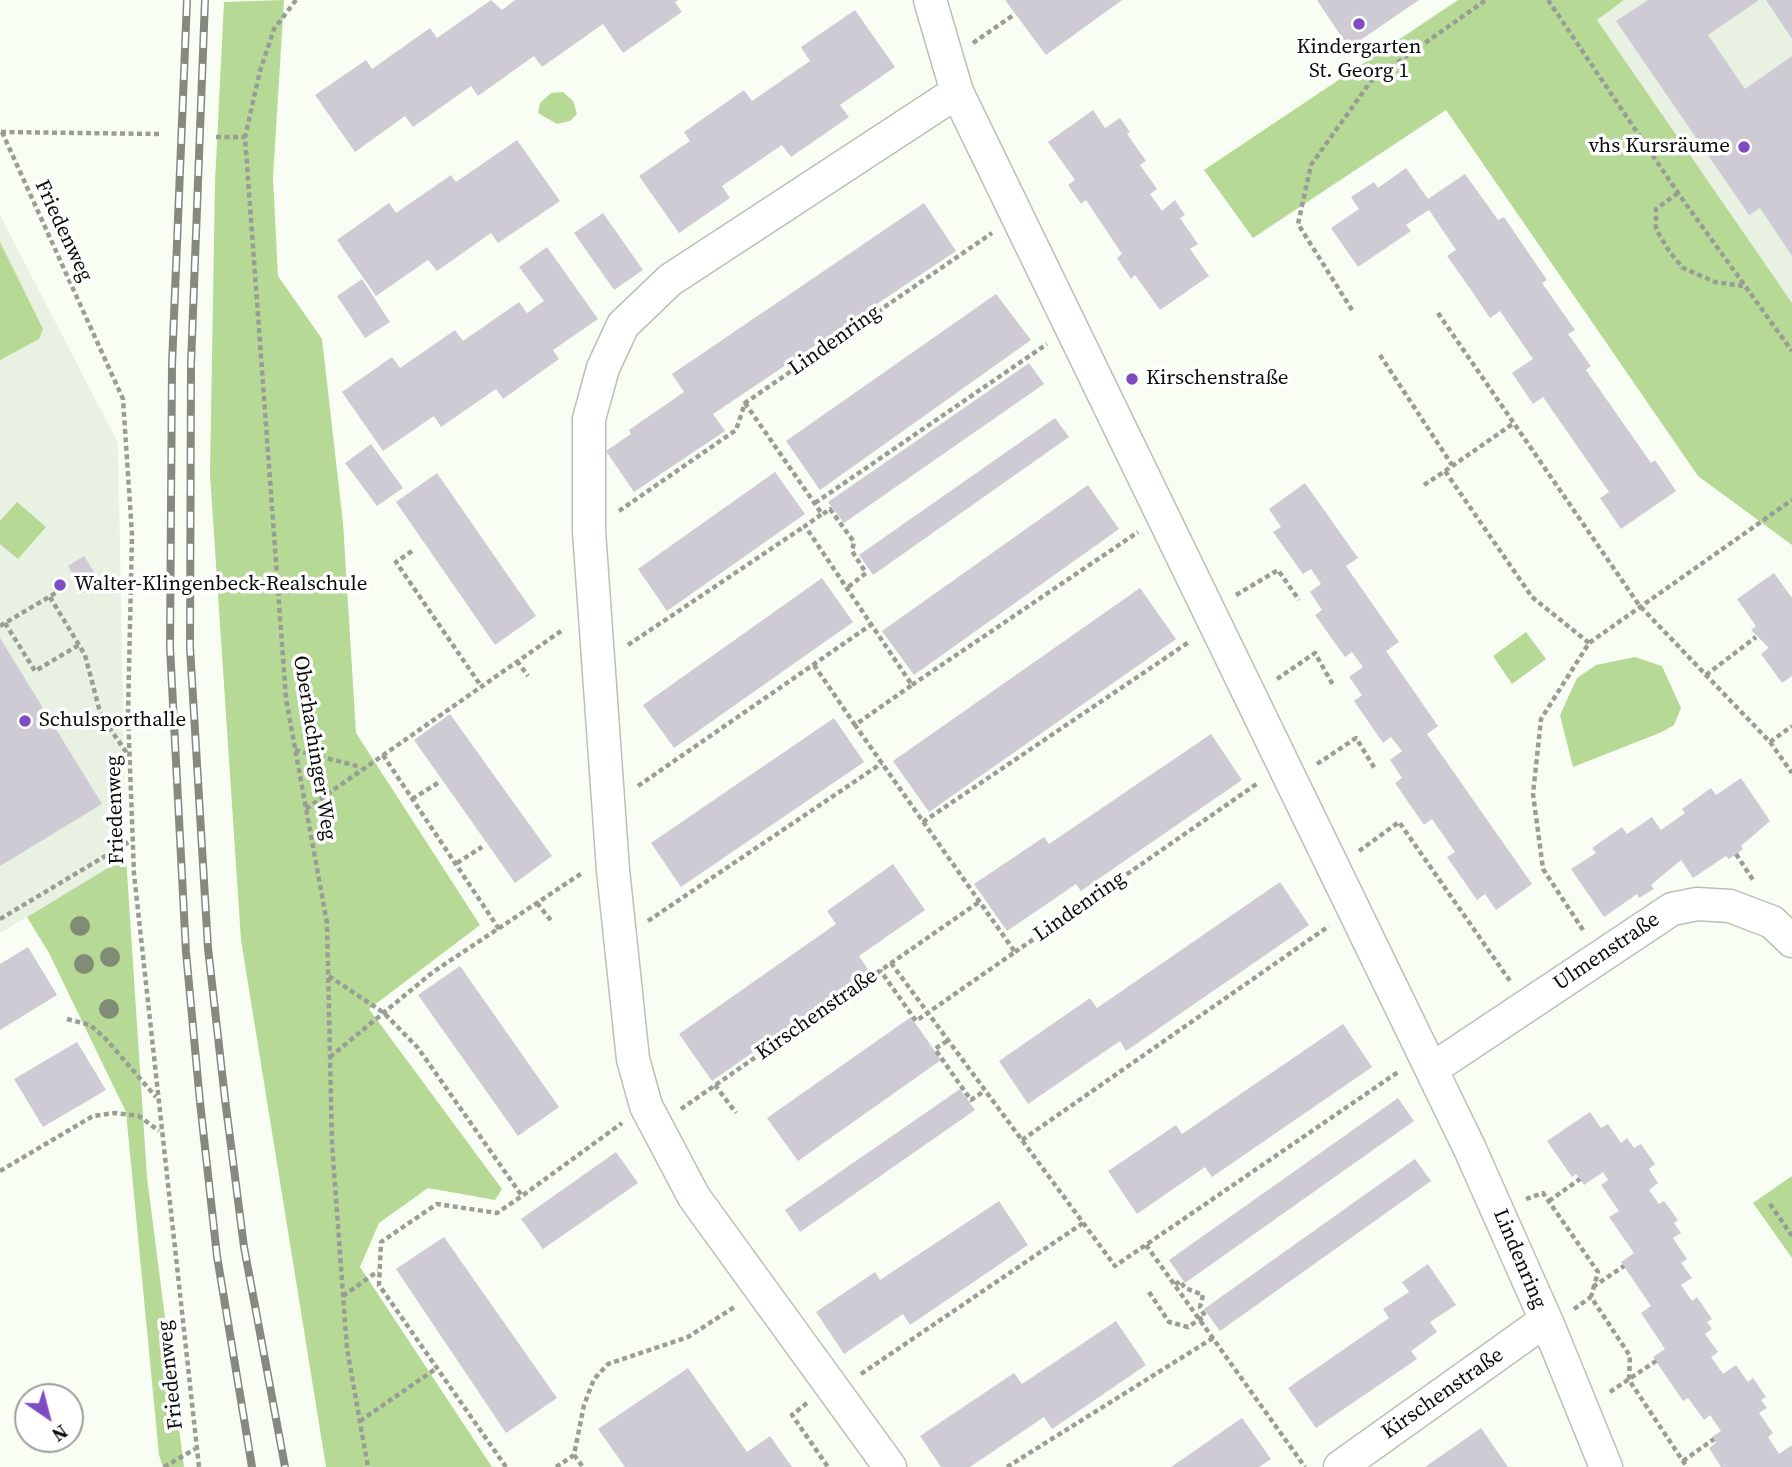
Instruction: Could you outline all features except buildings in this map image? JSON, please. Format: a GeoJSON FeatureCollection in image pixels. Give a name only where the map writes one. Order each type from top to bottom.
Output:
{"type":"FeatureCollection","features":[{"type":"Feature","properties":{"kind":"street","name":"Lindenring"},"geometry":{"type":"LineString","coordinates":[[930,0],[957,93],[1429,1061],[1499,1210],[1606,1467]]}},
{"type":"Feature","properties":{"kind":"street"},"geometry":{"type":"LineString","coordinates":[[890,1467],[694,1197],[650,1116],[632,1059],[613,870],[589,531],[589,419],[603,368],[623,325],[670,280],[957,93]]}},
{"type":"Feature","properties":{"kind":"street","name":"Ulmenstraße"},"geometry":{"type":"LineString","coordinates":[[1429,1061],[1600,957],[1672,909],[1697,904],[1730,906],[1772,922],[1792,941]]}},
{"type":"Feature","properties":{"kind":"street","name":"Kirschenstraße"},"geometry":{"type":"LineString","coordinates":[[1340,1467],[1546,1320]]}},
{"type":"Feature","properties":{"kind":"path","name":"Oberhachinger Weg"},"geometry":{"type":"LineString","coordinates":[[296,0],[274,29],[260,71],[245,136],[286,699],[327,923],[330,1057],[346,1349],[368,1467]]}},
{"type":"Feature","properties":{"kind":"path"},"geometry":{"type":"LineString","coordinates":[[1352,310],[1298,225],[1311,165],[1371,81],[1486,0]]}},
{"type":"Feature","properties":{"kind":"path"},"geometry":{"type":"LineString","coordinates":[[1548,0],[1678,193],[1792,351]]}},
{"type":"Feature","properties":{"kind":"path"},"geometry":{"type":"LineString","coordinates":[[946,62],[1015,14]]}},
{"type":"Feature","properties":{"kind":"path"},"geometry":{"type":"LineString","coordinates":[[1,133],[161,134]]}},
{"type":"Feature","properties":{"kind":"path","name":"Friedenweg"},"geometry":{"type":"LineString","coordinates":[[1,133],[123,399],[132,536],[129,757],[132,840],[160,1131],[199,1467]]}},
{"type":"Feature","properties":{"kind":"path"},"geometry":{"type":"LineString","coordinates":[[216,137],[245,136]]}},
{"type":"Feature","properties":{"kind":"path"},"geometry":{"type":"LineString","coordinates":[[1678,193],[1656,209],[1656,229],[1669,251],[1683,268],[1715,282],[1744,286]]}},
{"type":"Feature","properties":{"kind":"path","name":"Lindenring"},"geometry":{"type":"LineString","coordinates":[[745,403],[1017,215]]}},
{"type":"Feature","properties":{"kind":"path"},"geometry":{"type":"LineString","coordinates":[[1438,313],[1639,605],[1770,742],[1792,773]]}},
{"type":"Feature","properties":{"kind":"path"},"geometry":{"type":"LineString","coordinates":[[815,503],[1071,328]]}},
{"type":"Feature","properties":{"kind":"path"},"geometry":{"type":"LineString","coordinates":[[1380,355],[1452,465]]}},
{"type":"Feature","properties":{"kind":"path"},"geometry":{"type":"LineString","coordinates":[[589,531],[736,430],[745,403]]}},
{"type":"Feature","properties":{"kind":"path"},"geometry":{"type":"LineString","coordinates":[[745,403],[822,514]]}},
{"type":"Feature","properties":{"kind":"path"},"geometry":{"type":"LineString","coordinates":[[1424,485],[1514,423]]}},
{"type":"Feature","properties":{"kind":"path"},"geometry":{"type":"LineString","coordinates":[[1445,471],[1532,597],[1589,643]]}},
{"type":"Feature","properties":{"kind":"path"},"geometry":{"type":"LineString","coordinates":[[1600,957],[1544,869],[1533,794],[1541,719],[1589,643],[1639,605],[1792,500]]}},
{"type":"Feature","properties":{"kind":"path"},"geometry":{"type":"LineString","coordinates":[[600,664],[830,509],[854,542],[852,551],[866,573],[847,588]]}},
{"type":"Feature","properties":{"kind":"path"},"geometry":{"type":"LineString","coordinates":[[855,725],[1162,516]]}},
{"type":"Feature","properties":{"kind":"path"},"geometry":{"type":"LineString","coordinates":[[805,526],[912,685]]}},
{"type":"Feature","properties":{"kind":"path"},"geometry":{"type":"LineString","coordinates":[[412,551],[396,562],[481,686]]}},
{"type":"Feature","properties":{"kind":"path"},"geometry":{"type":"LineString","coordinates":[[923,822],[1278,570],[1299,600]]}},
{"type":"Feature","properties":{"kind":"path"},"geometry":{"type":"LineString","coordinates":[[59,592],[3,624],[34,671],[79,645]]}},
{"type":"Feature","properties":{"kind":"path"},"geometry":{"type":"LineString","coordinates":[[50,597],[79,645],[90,670],[101,716],[129,757]]}},
{"type":"Feature","properties":{"kind":"path"},"geometry":{"type":"LineString","coordinates":[[306,809],[362,767],[573,622],[597,621]]}},
{"type":"Feature","properties":{"kind":"path"},"geometry":{"type":"LineString","coordinates":[[609,807],[872,624]]}},
{"type":"Feature","properties":{"kind":"path"},"geometry":{"type":"LineString","coordinates":[[1706,675],[1756,637]]}},
{"type":"Feature","properties":{"kind":"path"},"geometry":{"type":"LineString","coordinates":[[1250,697],[1315,653],[1333,685]]}},
{"type":"Feature","properties":{"kind":"path"},"geometry":{"type":"LineString","coordinates":[[517,661],[528,676]]}},
{"type":"Feature","properties":{"kind":"path"},"geometry":{"type":"LineString","coordinates":[[814,665],[1015,952]]}},
{"type":"Feature","properties":{"kind":"path"},"geometry":{"type":"LineString","coordinates":[[1770,742],[1792,726]]}},
{"type":"Feature","properties":{"kind":"path"},"geometry":{"type":"LineString","coordinates":[[1287,774],[1356,738],[1375,769]]}},
{"type":"Feature","properties":{"kind":"path"},"geometry":{"type":"LineString","coordinates":[[295,750],[362,767]]}},
{"type":"Feature","properties":{"kind":"path"},"geometry":{"type":"LineString","coordinates":[[383,755],[499,929]]}},
{"type":"Feature","properties":{"kind":"path"},"geometry":{"type":"LineString","coordinates":[[620,941],[882,763]]}},
{"type":"Feature","properties":{"kind":"path","name":"Lindenring"},"geometry":{"type":"LineString","coordinates":[[927,1013],[1015,952],[1287,774]]}},
{"type":"Feature","properties":{"kind":"path"},"geometry":{"type":"LineString","coordinates":[[412,799],[438,783]]}},
{"type":"Feature","properties":{"kind":"path"},"geometry":{"type":"LineString","coordinates":[[1336,868],[1399,822],[1516,990]]}},
{"type":"Feature","properties":{"kind":"path"},"geometry":{"type":"LineString","coordinates":[[0,919],[132,840]]}},
{"type":"Feature","properties":{"kind":"path"},"geometry":{"type":"LineString","coordinates":[[457,863],[482,847]]}},
{"type":"Feature","properties":{"kind":"path"},"geometry":{"type":"LineString","coordinates":[[330,1057],[433,972],[537,903],[590,868],[613,870]]}},
{"type":"Feature","properties":{"kind":"path","name":"Kirschenstraße"},"geometry":{"type":"LineString","coordinates":[[379,1270],[381,1242],[437,1204],[498,1213],[650,1116],[715,1085],[979,902]]}},
{"type":"Feature","properties":{"kind":"path"},"geometry":{"type":"LineString","coordinates":[[537,903],[553,923]]}},
{"type":"Feature","properties":{"kind":"path"},"geometry":{"type":"LineString","coordinates":[[1022,1140],[1354,909]]}},
{"type":"Feature","properties":{"kind":"path"},"geometry":{"type":"LineString","coordinates":[[891,963],[983,1091],[1115,1266],[1429,1061]]}},
{"type":"Feature","properties":{"kind":"path"},"geometry":{"type":"LineString","coordinates":[[880,970],[916,1021],[927,1013]]}},
{"type":"Feature","properties":{"kind":"path"},"geometry":{"type":"LineString","coordinates":[[329,976],[384,1013],[418,1048],[522,1196]]}},
{"type":"Feature","properties":{"kind":"path"},"geometry":{"type":"LineString","coordinates":[[67,1019],[90,1025],[105,1038],[157,1098]]}},
{"type":"Feature","properties":{"kind":"path"},"geometry":{"type":"LineString","coordinates":[[947,1041],[935,1049],[971,1100],[983,1091]]}},
{"type":"Feature","properties":{"kind":"path"},"geometry":{"type":"LineString","coordinates":[[715,1085],[736,1113]]}},
{"type":"Feature","properties":{"kind":"path"},"geometry":{"type":"LineString","coordinates":[[0,1171],[93,1116],[115,1113],[139,1116],[160,1131]]}},
{"type":"Feature","properties":{"kind":"path"},"geometry":{"type":"LineString","coordinates":[[1549,1201],[1580,1179]]}},
{"type":"Feature","properties":{"kind":"path"},"geometry":{"type":"LineString","coordinates":[[1499,1210],[1543,1193],[1549,1201],[1598,1272],[1591,1297],[1630,1356],[1629,1380],[1686,1467]]}},
{"type":"Feature","properties":{"kind":"path"},"geometry":{"type":"LineString","coordinates":[[1770,1204],[1792,1236]]}},
{"type":"Feature","properties":{"kind":"path"},"geometry":{"type":"LineString","coordinates":[[828,1467],[792,1415],[1083,1223]]}},
{"type":"Feature","properties":{"kind":"path"},"geometry":{"type":"LineString","coordinates":[[1146,1245],[1305,1467]]}},
{"type":"Feature","properties":{"kind":"path"},"geometry":{"type":"LineString","coordinates":[[1593,1287],[1624,1266]]}},
{"type":"Feature","properties":{"kind":"path"},"geometry":{"type":"LineString","coordinates":[[343,1296],[379,1270]]}},
{"type":"Feature","properties":{"kind":"path"},"geometry":{"type":"LineString","coordinates":[[379,1270],[379,1285],[506,1467]]}},
{"type":"Feature","properties":{"kind":"path"},"geometry":{"type":"LineString","coordinates":[[1149,1292],[1169,1322],[1188,1327],[1205,1316],[1200,1307],[1203,1295],[1185,1288],[1180,1281],[1175,1285]]}},
{"type":"Feature","properties":{"kind":"path"},"geometry":{"type":"LineString","coordinates":[[556,1467],[574,1455],[584,1405],[594,1379],[608,1364],[688,1337],[760,1290]]}},
{"type":"Feature","properties":{"kind":"path"},"geometry":{"type":"LineString","coordinates":[[1007,1467],[1213,1338]]}},
{"type":"Feature","properties":{"kind":"path"},"geometry":{"type":"LineString","coordinates":[[1629,1380],[1656,1361]]}},
{"type":"Feature","properties":{"kind":"path"},"geometry":{"type":"LineString","coordinates":[[360,1421],[437,1368]]}},
{"type":"Feature","properties":{"kind":"path"},"geometry":{"type":"LineString","coordinates":[[1683,1461],[1714,1439]]}},
{"type":"Feature","properties":{"kind":"path"},"geometry":{"type":"LineString","coordinates":[[164,1467],[195,1449]]}},
{"type":"Feature","properties":{"kind":"path"},"geometry":{"type":"LineString","coordinates":[[574,1455],[583,1467]]}},
{"type":"Feature","properties":{"kind":"shaded area"},"geometry":{"type":"Polygon","coordinates":[[[1624,0],[1792,0],[1792,303],[1596,19],[1624,0]]]}},
{"type":"Feature","properties":{"kind":"shaded area","name":"Walter-Klingenbeck-Realschule"},"geometry":{"type":"Polygon","coordinates":[[[0,215],[118,443],[126,857],[0,933],[0,215]]]}},
{"type":"Feature","properties":{"kind":"green space"},"geometry":{"type":"Polygon","coordinates":[[[284,0],[273,177],[278,276],[322,339],[343,523],[356,733],[480,925],[369,1009],[502,1189],[495,1200],[428,1188],[379,1223],[360,1267],[492,1467],[326,1467],[241,940],[210,474],[215,182],[224,2],[284,0]]]}},
{"type":"Feature","properties":{"kind":"green space"},"geometry":{"type":"Polygon","coordinates":[[[1458,0],[1624,0],[1597,20],[1792,303],[1792,545],[1698,476],[1446,110],[1253,238],[1204,170],[1458,0]]]}},
{"type":"Feature","properties":{"kind":"green space"},"geometry":{"type":"Polygon","coordinates":[[[563,92],[573,101],[577,114],[570,121],[557,124],[538,113],[540,103],[551,93],[563,92]]]}},
{"type":"Feature","properties":{"kind":"green space"},"geometry":{"type":"Polygon","coordinates":[[[0,242],[43,329],[39,339],[0,360],[0,242]]]}},
{"type":"Feature","properties":{"kind":"green space"},"geometry":{"type":"Polygon","coordinates":[[[17,502],[46,527],[18,559],[0,544],[0,521],[17,502]]]}},
{"type":"Feature","properties":{"kind":"green space"},"geometry":{"type":"Polygon","coordinates":[[[1526,632],[1546,659],[1512,684],[1493,656],[1526,632]]]}},
{"type":"Feature","properties":{"kind":"green space"},"geometry":{"type":"Polygon","coordinates":[[[1635,657],[1662,666],[1681,708],[1674,725],[1573,767],[1560,715],[1577,678],[1596,665],[1635,657]]]}},
{"type":"Feature","properties":{"kind":"green space"},"geometry":{"type":"Polygon","coordinates":[[[126,857],[147,1177],[184,1467],[163,1467],[159,1455],[126,1112],[49,953],[27,917],[126,857]]]}},
{"type":"Feature","properties":{"kind":"green space"},"geometry":{"type":"Polygon","coordinates":[[[1792,1176],[1792,1258],[1753,1203],[1792,1176]]]}},
{"type":"Feature","properties":{"kind":"railway"},"geometry":{"type":"LineString","coordinates":[[187,0],[172,365],[170,647],[186,952],[200,1102],[217,1256],[252,1467]]}},
{"type":"Feature","properties":{"kind":"railway"},"geometry":{"type":"LineString","coordinates":[[205,0],[191,364],[190,647],[208,948],[225,1099],[244,1247],[285,1467]]}},
{"type":"Feature","properties":{"kind":"place","name":"Kindergarten St. Georg 1"},"geometry":{"type":"Point","coordinates":[1359,24]}},
{"type":"Feature","properties":{"kind":"place","name":"vhs Kursräume"},"geometry":{"type":"Point","coordinates":[1744,147]}},
{"type":"Feature","properties":{"kind":"place","name":"Kirschenstraße"},"geometry":{"type":"Point","coordinates":[1132,379]}},
{"type":"Feature","properties":{"kind":"place","name":"Walter-Klingenbeck-Realschule"},"geometry":{"type":"Point","coordinates":[60,585]}},
{"type":"Feature","properties":{"kind":"place","name":"Schulsporthalle"},"geometry":{"type":"Point","coordinates":[25,721]}}]}
